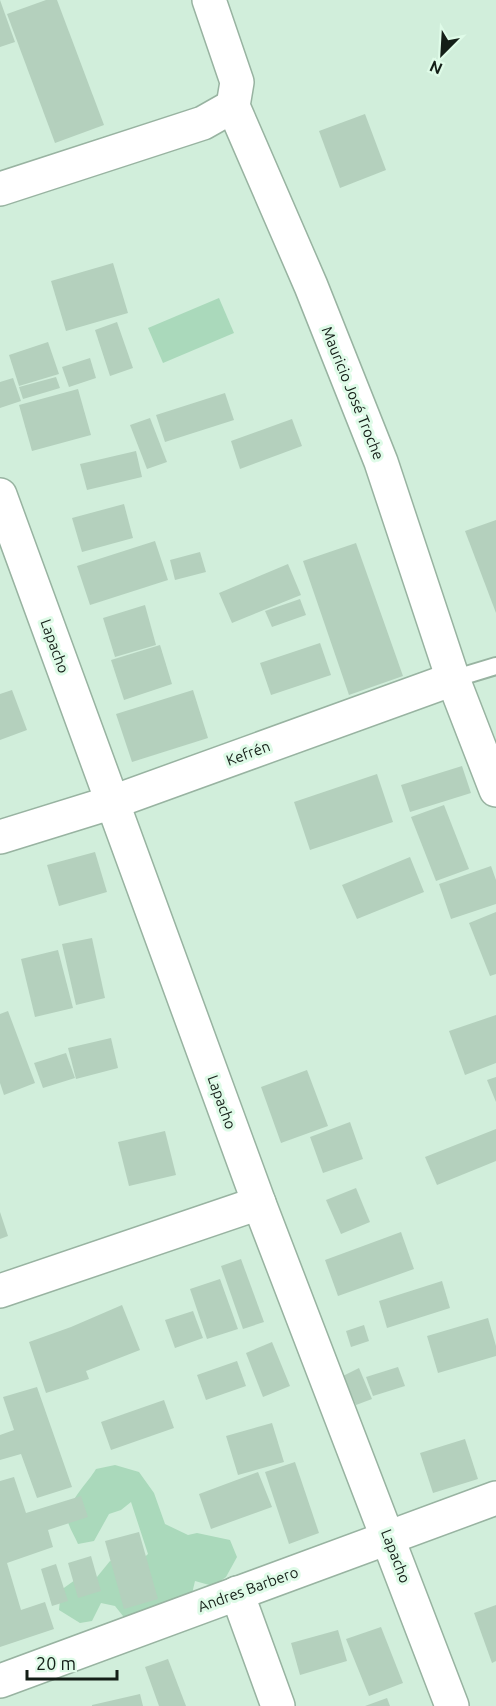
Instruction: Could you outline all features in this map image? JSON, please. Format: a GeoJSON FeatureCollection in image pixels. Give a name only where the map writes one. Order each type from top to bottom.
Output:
{"type":"FeatureCollection","features":[{"type":"Feature","properties":{"kind":"street"},"geometry":{"type":"LineString","coordinates":[[0,189],[202,123],[232,106],[237,82],[209,0]]}},
{"type":"Feature","properties":{"kind":"street","name":"Mauricio José Troche"},"geometry":{"type":"LineString","coordinates":[[232,106],[311,286],[381,462],[453,679],[496,790]]}},
{"type":"Feature","properties":{"kind":"street","name":"Lapacho"},"geometry":{"type":"LineString","coordinates":[[0,495],[258,1203],[452,1706]]}},
{"type":"Feature","properties":{"kind":"street","name":"Kefrén"},"geometry":{"type":"LineString","coordinates":[[0,837],[113,802],[453,679]]}},
{"type":"Feature","properties":{"kind":"street"},"geometry":{"type":"LineString","coordinates":[[0,1291],[258,1203]]}},
{"type":"Feature","properties":{"kind":"street","name":"Andres Barbero"},"geometry":{"type":"LineString","coordinates":[[0,1681],[496,1498]]}},
{"type":"Feature","properties":{"kind":"street"},"geometry":{"type":"LineString","coordinates":[[237,1593],[278,1706]]}},
{"type":"Feature","properties":{"kind":"lane","name":"Kefrén"},"geometry":{"type":"LineString","coordinates":[[453,679],[496,666]]}},
{"type":"Feature","properties":{"kind":"green space"},"geometry":{"type":"Polygon","coordinates":[[[219,298],[234,333],[163,363],[148,328],[219,298]]]}},
{"type":"Feature","properties":{"kind":"green space"},"geometry":{"type":"Polygon","coordinates":[[[115,1465],[139,1472],[154,1493],[165,1524],[188,1535],[197,1533],[230,1540],[237,1557],[226,1577],[213,1586],[195,1581],[191,1598],[127,1621],[115,1606],[101,1603],[92,1621],[80,1623],[59,1610],[61,1590],[75,1580],[97,1577],[110,1561],[135,1566],[148,1554],[131,1502],[121,1510],[109,1514],[94,1541],[78,1544],[69,1525],[67,1516],[69,1509],[96,1469],[115,1465]]]}},
{"type":"Feature","properties":{"kind":"building"},"geometry":{"type":"Polygon","coordinates":[[[0,0],[15,42],[0,47],[0,0]]]}},
{"type":"Feature","properties":{"kind":"building"},"geometry":{"type":"Polygon","coordinates":[[[46,0],[57,0],[104,125],[55,143],[7,14],[46,0]]]}},
{"type":"Feature","properties":{"kind":"building"},"geometry":{"type":"Polygon","coordinates":[[[365,114],[386,170],[340,188],[319,131],[365,114]]]}},
{"type":"Feature","properties":{"kind":"building"},"geometry":{"type":"Polygon","coordinates":[[[113,263],[128,313],[66,331],[51,281],[113,263]]]}},
{"type":"Feature","properties":{"kind":"building"},"geometry":{"type":"Polygon","coordinates":[[[117,322],[133,368],[110,376],[95,330],[117,322]]]}},
{"type":"Feature","properties":{"kind":"building"},"geometry":{"type":"Polygon","coordinates":[[[48,342],[59,374],[19,386],[9,355],[48,342]]]}},
{"type":"Feature","properties":{"kind":"building"},"geometry":{"type":"Polygon","coordinates":[[[90,358],[96,378],[69,387],[62,367],[90,358]]]}},
{"type":"Feature","properties":{"kind":"building"},"geometry":{"type":"Polygon","coordinates":[[[56,377],[60,388],[23,399],[19,387],[56,377]]]}},
{"type":"Feature","properties":{"kind":"building"},"geometry":{"type":"Polygon","coordinates":[[[13,378],[21,401],[0,408],[0,382],[13,378]]]}},
{"type":"Feature","properties":{"kind":"building"},"geometry":{"type":"Polygon","coordinates":[[[78,389],[91,435],[32,451],[19,405],[78,389]]]}},
{"type":"Feature","properties":{"kind":"building"},"geometry":{"type":"Polygon","coordinates":[[[225,393],[234,420],[165,442],[156,415],[225,393]]]}},
{"type":"Feature","properties":{"kind":"building"},"geometry":{"type":"Polygon","coordinates":[[[150,418],[167,462],[147,469],[130,425],[150,418]]]}},
{"type":"Feature","properties":{"kind":"building"},"geometry":{"type":"Polygon","coordinates":[[[292,419],[302,446],[240,469],[231,441],[292,419]]]}},
{"type":"Feature","properties":{"kind":"building"},"geometry":{"type":"Polygon","coordinates":[[[136,451],[142,477],[87,490],[80,464],[136,451]]]}},
{"type":"Feature","properties":{"kind":"building"},"geometry":{"type":"Polygon","coordinates":[[[124,504],[133,538],[82,552],[72,518],[124,504]]]}},
{"type":"Feature","properties":{"kind":"building"},"geometry":{"type":"Polygon","coordinates":[[[496,520],[496,613],[465,531],[496,520]]]}},
{"type":"Feature","properties":{"kind":"building"},"geometry":{"type":"Polygon","coordinates":[[[155,541],[168,580],[90,605],[77,566],[155,541]]]}},
{"type":"Feature","properties":{"kind":"building"},"geometry":{"type":"Polygon","coordinates":[[[356,543],[403,676],[349,695],[303,561],[356,543]]]}},
{"type":"Feature","properties":{"kind":"building"},"geometry":{"type":"Polygon","coordinates":[[[200,552],[206,572],[175,580],[170,560],[200,552]]]}},
{"type":"Feature","properties":{"kind":"building"},"geometry":{"type":"Polygon","coordinates":[[[288,564],[301,595],[232,623],[219,593],[288,564]]]}},
{"type":"Feature","properties":{"kind":"building"},"geometry":{"type":"Polygon","coordinates":[[[300,599],[306,615],[272,627],[265,611],[300,599]]]}},
{"type":"Feature","properties":{"kind":"building"},"geometry":{"type":"Polygon","coordinates":[[[145,605],[156,645],[115,657],[103,618],[145,605]]]}},
{"type":"Feature","properties":{"kind":"building"},"geometry":{"type":"Polygon","coordinates":[[[320,643],[331,675],[271,695],[260,663],[320,643]]]}},
{"type":"Feature","properties":{"kind":"building"},"geometry":{"type":"Polygon","coordinates":[[[160,645],[172,684],[124,700],[111,660],[160,645]]]}},
{"type":"Feature","properties":{"kind":"building"},"geometry":{"type":"Polygon","coordinates":[[[12,690],[27,730],[0,740],[0,694],[12,690]]]}},
{"type":"Feature","properties":{"kind":"building"},"geometry":{"type":"Polygon","coordinates":[[[193,690],[208,738],[132,762],[116,714],[193,690]]]}},
{"type":"Feature","properties":{"kind":"building"},"geometry":{"type":"Polygon","coordinates":[[[462,766],[471,793],[410,812],[401,785],[462,766]]]}},
{"type":"Feature","properties":{"kind":"building"},"geometry":{"type":"Polygon","coordinates":[[[377,774],[393,822],[310,850],[294,802],[377,774]]]}},
{"type":"Feature","properties":{"kind":"building"},"geometry":{"type":"Polygon","coordinates":[[[444,805],[469,869],[436,881],[411,817],[444,805]]]}},
{"type":"Feature","properties":{"kind":"building"},"geometry":{"type":"Polygon","coordinates":[[[95,852],[107,892],[59,906],[47,865],[95,852]]]}},
{"type":"Feature","properties":{"kind":"building"},"geometry":{"type":"Polygon","coordinates":[[[410,857],[424,892],[357,919],[342,885],[410,857]]]}},
{"type":"Feature","properties":{"kind":"building"},"geometry":{"type":"Polygon","coordinates":[[[491,866],[496,880],[496,904],[451,919],[439,884],[491,866]]]}},
{"type":"Feature","properties":{"kind":"building"},"geometry":{"type":"Polygon","coordinates":[[[496,912],[496,974],[490,976],[469,923],[496,912]]]}},
{"type":"Feature","properties":{"kind":"building"},"geometry":{"type":"Polygon","coordinates":[[[92,938],[105,998],[76,1005],[62,944],[92,938]]]}},
{"type":"Feature","properties":{"kind":"building"},"geometry":{"type":"Polygon","coordinates":[[[58,950],[73,1008],[35,1017],[21,959],[58,950]]]}},
{"type":"Feature","properties":{"kind":"building"},"geometry":{"type":"Polygon","coordinates":[[[8,1011],[35,1083],[4,1095],[0,1083],[0,1014],[8,1011]]]}},
{"type":"Feature","properties":{"kind":"building"},"geometry":{"type":"Polygon","coordinates":[[[496,1015],[496,1063],[465,1075],[449,1031],[496,1015]]]}},
{"type":"Feature","properties":{"kind":"building"},"geometry":{"type":"Polygon","coordinates":[[[111,1038],[118,1068],[76,1079],[68,1048],[111,1038]]]}},
{"type":"Feature","properties":{"kind":"building"},"geometry":{"type":"Polygon","coordinates":[[[66,1053],[75,1078],[43,1088],[34,1063],[66,1053]]]}},
{"type":"Feature","properties":{"kind":"building"},"geometry":{"type":"Polygon","coordinates":[[[307,1070],[328,1126],[281,1143],[261,1087],[307,1070]]]}},
{"type":"Feature","properties":{"kind":"building"},"geometry":{"type":"Polygon","coordinates":[[[496,1077],[496,1102],[487,1080],[496,1077]]]}},
{"type":"Feature","properties":{"kind":"building"},"geometry":{"type":"Polygon","coordinates":[[[350,1122],[363,1159],[323,1173],[310,1137],[350,1122]]]}},
{"type":"Feature","properties":{"kind":"building"},"geometry":{"type":"Polygon","coordinates":[[[496,1129],[496,1161],[437,1185],[425,1157],[496,1129]]]}},
{"type":"Feature","properties":{"kind":"building"},"geometry":{"type":"Polygon","coordinates":[[[165,1131],[176,1175],[129,1186],[118,1142],[165,1131]]]}},
{"type":"Feature","properties":{"kind":"building"},"geometry":{"type":"Polygon","coordinates":[[[356,1188],[370,1222],[341,1234],[326,1200],[356,1188]]]}},
{"type":"Feature","properties":{"kind":"building"},"geometry":{"type":"Polygon","coordinates":[[[0,1212],[8,1236],[0,1239],[0,1212]]]}},
{"type":"Feature","properties":{"kind":"building"},"geometry":{"type":"Polygon","coordinates":[[[401,1232],[414,1269],[338,1296],[325,1260],[401,1232]]]}},
{"type":"Feature","properties":{"kind":"building"},"geometry":{"type":"Polygon","coordinates":[[[241,1259],[264,1322],[243,1329],[221,1266],[241,1259]]]}},
{"type":"Feature","properties":{"kind":"building"},"geometry":{"type":"Polygon","coordinates":[[[220,1279],[238,1329],[207,1339],[190,1289],[220,1279]]]}},
{"type":"Feature","properties":{"kind":"building"},"geometry":{"type":"Polygon","coordinates":[[[442,1281],[450,1308],[387,1328],[379,1301],[442,1281]]]}},
{"type":"Feature","properties":{"kind":"building"},"geometry":{"type":"Polygon","coordinates":[[[122,1305],[140,1350],[86,1371],[89,1379],[46,1393],[29,1342],[122,1305]]]}},
{"type":"Feature","properties":{"kind":"building"},"geometry":{"type":"Polygon","coordinates":[[[193,1311],[203,1338],[175,1348],[165,1320],[193,1311]]]}},
{"type":"Feature","properties":{"kind":"building"},"geometry":{"type":"Polygon","coordinates":[[[488,1318],[496,1346],[496,1356],[438,1373],[427,1336],[488,1318]]]}},
{"type":"Feature","properties":{"kind":"building"},"geometry":{"type":"Polygon","coordinates":[[[364,1325],[369,1341],[351,1347],[346,1331],[364,1325]]]}},
{"type":"Feature","properties":{"kind":"building"},"geometry":{"type":"Polygon","coordinates":[[[272,1342],[290,1386],[263,1397],[246,1353],[272,1342]]]}},
{"type":"Feature","properties":{"kind":"building"},"geometry":{"type":"Polygon","coordinates":[[[237,1361],[246,1386],[206,1400],[197,1375],[237,1361]]]}},
{"type":"Feature","properties":{"kind":"building"},"geometry":{"type":"Polygon","coordinates":[[[398,1367],[405,1386],[373,1396],[366,1377],[398,1367]]]}},
{"type":"Feature","properties":{"kind":"building"},"geometry":{"type":"Polygon","coordinates":[[[359,1368],[372,1399],[356,1405],[343,1376],[359,1368]]]}},
{"type":"Feature","properties":{"kind":"building"},"geometry":{"type":"Polygon","coordinates":[[[37,1387],[72,1487],[37,1498],[21,1454],[0,1460],[0,1435],[14,1430],[3,1397],[37,1387]]]}},
{"type":"Feature","properties":{"kind":"building"},"geometry":{"type":"Polygon","coordinates":[[[164,1400],[174,1428],[111,1450],[101,1422],[164,1400]]]}},
{"type":"Feature","properties":{"kind":"building"},"geometry":{"type":"Polygon","coordinates":[[[272,1423],[284,1462],[238,1475],[226,1436],[272,1423]]]}},
{"type":"Feature","properties":{"kind":"building"},"geometry":{"type":"Polygon","coordinates":[[[465,1439],[478,1479],[433,1493],[420,1453],[465,1439]]]}},
{"type":"Feature","properties":{"kind":"building"},"geometry":{"type":"Polygon","coordinates":[[[295,1462],[319,1533],[289,1544],[265,1472],[295,1462]]]}},
{"type":"Feature","properties":{"kind":"building"},"geometry":{"type":"Polygon","coordinates":[[[258,1472],[272,1507],[211,1529],[199,1494],[258,1472]]]}},
{"type":"Feature","properties":{"kind":"building"},"geometry":{"type":"Polygon","coordinates":[[[14,1477],[26,1513],[81,1496],[88,1517],[48,1530],[53,1547],[7,1563],[21,1610],[45,1602],[54,1629],[0,1647],[0,1481],[14,1477]]]}},
{"type":"Feature","properties":{"kind":"building"},"geometry":{"type":"Polygon","coordinates":[[[139,1532],[158,1599],[124,1609],[105,1541],[139,1532]]]}},
{"type":"Feature","properties":{"kind":"building"},"geometry":{"type":"Polygon","coordinates":[[[91,1556],[101,1591],[78,1598],[68,1563],[91,1556]]]}},
{"type":"Feature","properties":{"kind":"building"},"geometry":{"type":"Polygon","coordinates":[[[56,1564],[68,1601],[52,1606],[41,1569],[56,1564]]]}},
{"type":"Feature","properties":{"kind":"building"},"geometry":{"type":"Polygon","coordinates":[[[496,1605],[496,1661],[492,1663],[474,1613],[496,1605]]]}},
{"type":"Feature","properties":{"kind":"building"},"geometry":{"type":"Polygon","coordinates":[[[381,1627],[403,1683],[369,1696],[346,1639],[381,1627]]]}},
{"type":"Feature","properties":{"kind":"building"},"geometry":{"type":"Polygon","coordinates":[[[338,1630],[347,1661],[300,1675],[291,1643],[338,1630]]]}},
{"type":"Feature","properties":{"kind":"building"},"geometry":{"type":"Polygon","coordinates":[[[168,1659],[186,1706],[159,1706],[145,1667],[168,1659]]]}},
{"type":"Feature","properties":{"kind":"building"},"geometry":{"type":"Polygon","coordinates":[[[140,1694],[143,1706],[92,1706],[92,1705],[140,1694]]]}},
{"type":"Feature","properties":{"kind":"building"},"geometry":{"type":"Polygon","coordinates":[[[387,1698],[390,1706],[365,1706],[387,1698]]]}}]}
